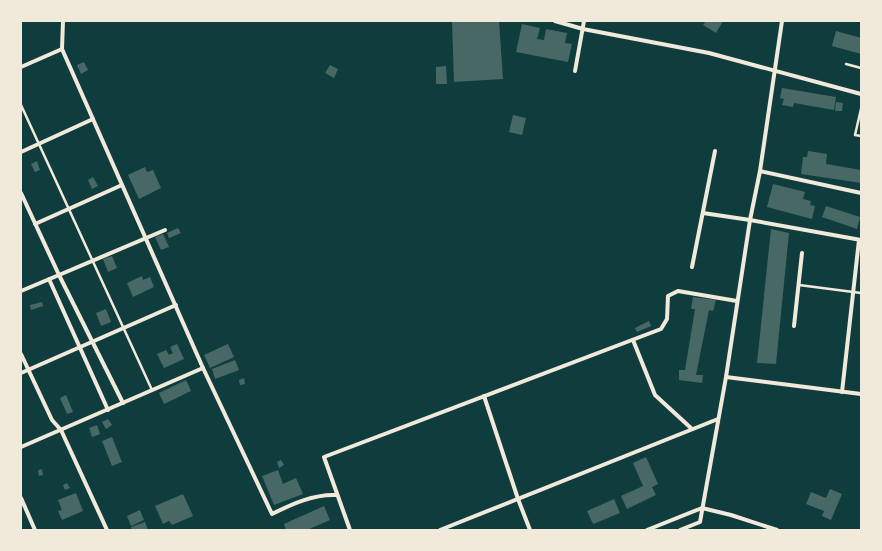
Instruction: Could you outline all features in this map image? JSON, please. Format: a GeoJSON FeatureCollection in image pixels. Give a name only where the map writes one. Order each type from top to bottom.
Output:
{"type":"FeatureCollection","features":[{"type":"Feature","properties":{"kind":"street"},"geometry":{"type":"LineString","coordinates":[[63,21],[62,49],[203,368],[272,514],[291,504],[323,494],[336,495]]}},
{"type":"Feature","properties":{"kind":"street"},"geometry":{"type":"LineString","coordinates":[[555,21],[710,53],[861,94]]}},
{"type":"Feature","properties":{"kind":"street"},"geometry":{"type":"LineString","coordinates":[[575,71],[584,21]]}},
{"type":"Feature","properties":{"kind":"street"},"geometry":{"type":"LineString","coordinates":[[680,530],[700,522],[726,376],[750,220],[760,171],[776,71],[782,21]]}},
{"type":"Feature","properties":{"kind":"street"},"geometry":{"type":"LineString","coordinates":[[21,67],[62,49]]}},
{"type":"Feature","properties":{"kind":"street"},"geometry":{"type":"LineString","coordinates":[[21,152],[93,119]]}},
{"type":"Feature","properties":{"kind":"street"},"geometry":{"type":"LineString","coordinates":[[692,267],[715,151]]}},
{"type":"Feature","properties":{"kind":"street"},"geometry":{"type":"LineString","coordinates":[[760,171],[861,192]]}},
{"type":"Feature","properties":{"kind":"street"},"geometry":{"type":"LineString","coordinates":[[35,224],[122,185]]}},
{"type":"Feature","properties":{"kind":"street"},"geometry":{"type":"LineString","coordinates":[[21,193],[59,275],[123,403]]}},
{"type":"Feature","properties":{"kind":"street"},"geometry":{"type":"LineString","coordinates":[[703,213],[860,240],[852,292],[842,392]]}},
{"type":"Feature","properties":{"kind":"street"},"geometry":{"type":"LineString","coordinates":[[21,291],[165,230]]}},
{"type":"Feature","properties":{"kind":"street"},"geometry":{"type":"LineString","coordinates":[[794,326],[802,253]]}},
{"type":"Feature","properties":{"kind":"street"},"geometry":{"type":"LineString","coordinates":[[49,279],[108,410]]}},
{"type":"Feature","properties":{"kind":"street"},"geometry":{"type":"LineString","coordinates":[[350,530],[336,495],[324,457],[661,329],[667,319],[668,296],[678,291],[737,301]]}},
{"type":"Feature","properties":{"kind":"street"},"geometry":{"type":"LineString","coordinates":[[21,373],[176,305]]}},
{"type":"Feature","properties":{"kind":"street"},"geometry":{"type":"LineString","coordinates":[[633,340],[655,395],[692,430]]}},
{"type":"Feature","properties":{"kind":"street"},"geometry":{"type":"LineString","coordinates":[[21,354],[52,420],[61,430],[107,530]]}},
{"type":"Feature","properties":{"kind":"street"},"geometry":{"type":"LineString","coordinates":[[21,448],[203,368]]}},
{"type":"Feature","properties":{"kind":"street"},"geometry":{"type":"LineString","coordinates":[[726,376],[861,394]]}},
{"type":"Feature","properties":{"kind":"street"},"geometry":{"type":"LineString","coordinates":[[484,396],[518,499],[530,530]]}},
{"type":"Feature","properties":{"kind":"street"},"geometry":{"type":"LineString","coordinates":[[440,530],[718,419]]}},
{"type":"Feature","properties":{"kind":"street"},"geometry":{"type":"LineString","coordinates":[[21,498],[35,530]]}},
{"type":"Feature","properties":{"kind":"street"},"geometry":{"type":"LineString","coordinates":[[647,530],[702,508],[731,515],[776,530]]}},
{"type":"Feature","properties":{"kind":"lane"},"geometry":{"type":"LineString","coordinates":[[846,64],[861,68]]}},
{"type":"Feature","properties":{"kind":"lane"},"geometry":{"type":"LineString","coordinates":[[21,104],[152,390]]}},
{"type":"Feature","properties":{"kind":"lane"},"geometry":{"type":"LineString","coordinates":[[861,109],[855,135],[861,136]]}},
{"type":"Feature","properties":{"kind":"lane"},"geometry":{"type":"LineString","coordinates":[[798,285],[861,293]]}},
{"type":"Feature","properties":{"kind":"building"},"geometry":{"type":"Polygon","coordinates":[[[452,21],[499,21],[503,79],[454,82],[452,21]]]}},
{"type":"Feature","properties":{"kind":"building"},"geometry":{"type":"Polygon","coordinates":[[[706,21],[723,21],[716,33],[703,25],[706,21]]]}},
{"type":"Feature","properties":{"kind":"building"},"geometry":{"type":"Polygon","coordinates":[[[522,24],[540,28],[537,39],[544,40],[546,29],[567,33],[565,43],[572,44],[568,62],[516,52],[522,24]]]}},
{"type":"Feature","properties":{"kind":"building"},"geometry":{"type":"Polygon","coordinates":[[[836,31],[861,38],[861,54],[832,46],[836,31]]]}},
{"type":"Feature","properties":{"kind":"building"},"geometry":{"type":"Polygon","coordinates":[[[84,62],[88,70],[81,74],[77,65],[84,62]]]}},
{"type":"Feature","properties":{"kind":"building"},"geometry":{"type":"Polygon","coordinates":[[[330,65],[338,69],[334,78],[325,73],[330,65]]]}},
{"type":"Feature","properties":{"kind":"building"},"geometry":{"type":"Polygon","coordinates":[[[446,66],[447,84],[436,84],[436,67],[446,66]]]}},
{"type":"Feature","properties":{"kind":"building"},"geometry":{"type":"Polygon","coordinates":[[[782,88],[836,97],[834,110],[794,103],[793,107],[782,105],[784,99],[780,98],[782,88]]]}},
{"type":"Feature","properties":{"kind":"building"},"geometry":{"type":"Polygon","coordinates":[[[836,102],[843,103],[842,111],[835,111],[836,102]]]}},
{"type":"Feature","properties":{"kind":"building"},"geometry":{"type":"Polygon","coordinates":[[[513,115],[526,118],[522,135],[509,132],[513,115]]]}},
{"type":"Feature","properties":{"kind":"building"},"geometry":{"type":"Polygon","coordinates":[[[808,151],[827,154],[826,164],[861,170],[861,183],[801,174],[803,157],[807,157],[808,151]]]}},
{"type":"Feature","properties":{"kind":"building"},"geometry":{"type":"Polygon","coordinates":[[[37,161],[40,170],[35,172],[31,164],[37,161]]]}},
{"type":"Feature","properties":{"kind":"building"},"geometry":{"type":"Polygon","coordinates":[[[145,167],[147,172],[153,170],[161,188],[139,199],[128,175],[145,167]]]}},
{"type":"Feature","properties":{"kind":"building"},"geometry":{"type":"Polygon","coordinates":[[[93,177],[98,186],[92,189],[88,180],[93,177]]]}},
{"type":"Feature","properties":{"kind":"building"},"geometry":{"type":"Polygon","coordinates":[[[773,184],[805,192],[803,199],[811,201],[810,205],[815,206],[812,219],[767,207],[773,184]]]}},
{"type":"Feature","properties":{"kind":"building"},"geometry":{"type":"Polygon","coordinates":[[[826,206],[860,217],[857,229],[822,217],[826,206]]]}},
{"type":"Feature","properties":{"kind":"building"},"geometry":{"type":"Polygon","coordinates":[[[178,228],[181,233],[169,238],[167,233],[178,228]]]}},
{"type":"Feature","properties":{"kind":"building"},"geometry":{"type":"Polygon","coordinates":[[[771,229],[789,233],[776,364],[757,363],[771,229]]]}},
{"type":"Feature","properties":{"kind":"building"},"geometry":{"type":"Polygon","coordinates":[[[163,234],[169,247],[161,250],[155,237],[163,234]]]}},
{"type":"Feature","properties":{"kind":"building"},"geometry":{"type":"Polygon","coordinates":[[[112,256],[117,268],[108,272],[103,259],[112,256]]]}},
{"type":"Feature","properties":{"kind":"building"},"geometry":{"type":"Polygon","coordinates":[[[142,276],[143,280],[150,277],[154,287],[133,297],[127,283],[142,276]]]}},
{"type":"Feature","properties":{"kind":"building"},"geometry":{"type":"Polygon","coordinates":[[[693,297],[716,300],[713,311],[709,310],[696,375],[703,375],[702,383],[679,380],[679,370],[685,370],[695,309],[691,309],[693,297]]]}},
{"type":"Feature","properties":{"kind":"building"},"geometry":{"type":"Polygon","coordinates":[[[42,302],[43,306],[31,310],[30,305],[42,302]]]}},
{"type":"Feature","properties":{"kind":"building"},"geometry":{"type":"Polygon","coordinates":[[[106,309],[111,322],[101,326],[96,313],[106,309]]]}},
{"type":"Feature","properties":{"kind":"building"},"geometry":{"type":"Polygon","coordinates":[[[649,321],[651,326],[637,332],[635,328],[649,321]]]}},
{"type":"Feature","properties":{"kind":"building"},"geometry":{"type":"Polygon","coordinates":[[[177,344],[184,359],[164,368],[157,354],[166,350],[169,355],[173,353],[170,347],[177,344]]]}},
{"type":"Feature","properties":{"kind":"building"},"geometry":{"type":"Polygon","coordinates":[[[228,344],[234,357],[210,368],[204,355],[228,344]]]}},
{"type":"Feature","properties":{"kind":"building"},"geometry":{"type":"Polygon","coordinates":[[[235,360],[239,370],[215,379],[212,369],[235,360]]]}},
{"type":"Feature","properties":{"kind":"building"},"geometry":{"type":"Polygon","coordinates":[[[244,378],[245,384],[240,385],[239,380],[244,378]]]}},
{"type":"Feature","properties":{"kind":"building"},"geometry":{"type":"Polygon","coordinates":[[[186,380],[191,391],[164,404],[159,393],[186,380]]]}},
{"type":"Feature","properties":{"kind":"building"},"geometry":{"type":"Polygon","coordinates":[[[66,395],[73,412],[67,414],[60,398],[66,395]]]}},
{"type":"Feature","properties":{"kind":"building"},"geometry":{"type":"Polygon","coordinates":[[[108,419],[112,425],[106,429],[102,422],[108,419]]]}},
{"type":"Feature","properties":{"kind":"building"},"geometry":{"type":"Polygon","coordinates":[[[97,425],[100,434],[92,437],[89,428],[97,425]]]}},
{"type":"Feature","properties":{"kind":"building"},"geometry":{"type":"Polygon","coordinates":[[[112,437],[122,462],[112,466],[102,441],[112,437]]]}},
{"type":"Feature","properties":{"kind":"building"},"geometry":{"type":"Polygon","coordinates":[[[646,457],[658,484],[652,487],[656,495],[627,509],[621,496],[643,486],[633,463],[646,457]]]}},
{"type":"Feature","properties":{"kind":"building"},"geometry":{"type":"Polygon","coordinates":[[[281,460],[284,465],[279,468],[277,462],[281,460]]]}},
{"type":"Feature","properties":{"kind":"building"},"geometry":{"type":"Polygon","coordinates":[[[42,469],[43,475],[39,476],[38,470],[42,469]]]}},
{"type":"Feature","properties":{"kind":"building"},"geometry":{"type":"Polygon","coordinates":[[[278,470],[283,484],[296,478],[303,494],[274,505],[262,476],[278,470]]]}},
{"type":"Feature","properties":{"kind":"building"},"geometry":{"type":"Polygon","coordinates":[[[67,483],[70,488],[65,490],[63,485],[67,483]]]}},
{"type":"Feature","properties":{"kind":"building"},"geometry":{"type":"Polygon","coordinates":[[[830,489],[842,494],[831,520],[822,516],[824,511],[806,504],[811,492],[826,498],[830,489]]]}},
{"type":"Feature","properties":{"kind":"building"},"geometry":{"type":"Polygon","coordinates":[[[76,493],[83,511],[62,520],[58,511],[62,510],[58,500],[76,493]]]}},
{"type":"Feature","properties":{"kind":"building"},"geometry":{"type":"Polygon","coordinates":[[[183,494],[193,516],[172,525],[169,521],[163,524],[155,506],[183,494]]]}},
{"type":"Feature","properties":{"kind":"building"},"geometry":{"type":"Polygon","coordinates":[[[614,499],[620,513],[593,524],[587,511],[614,499]]]}},
{"type":"Feature","properties":{"kind":"building"},"geometry":{"type":"Polygon","coordinates":[[[324,506],[330,520],[307,530],[286,530],[284,524],[324,506]]]}},
{"type":"Feature","properties":{"kind":"building"},"geometry":{"type":"Polygon","coordinates":[[[140,510],[144,520],[131,526],[127,516],[140,510]]]}},
{"type":"Feature","properties":{"kind":"building"},"geometry":{"type":"Polygon","coordinates":[[[145,522],[148,530],[132,530],[131,527],[145,522]]]}}]}
